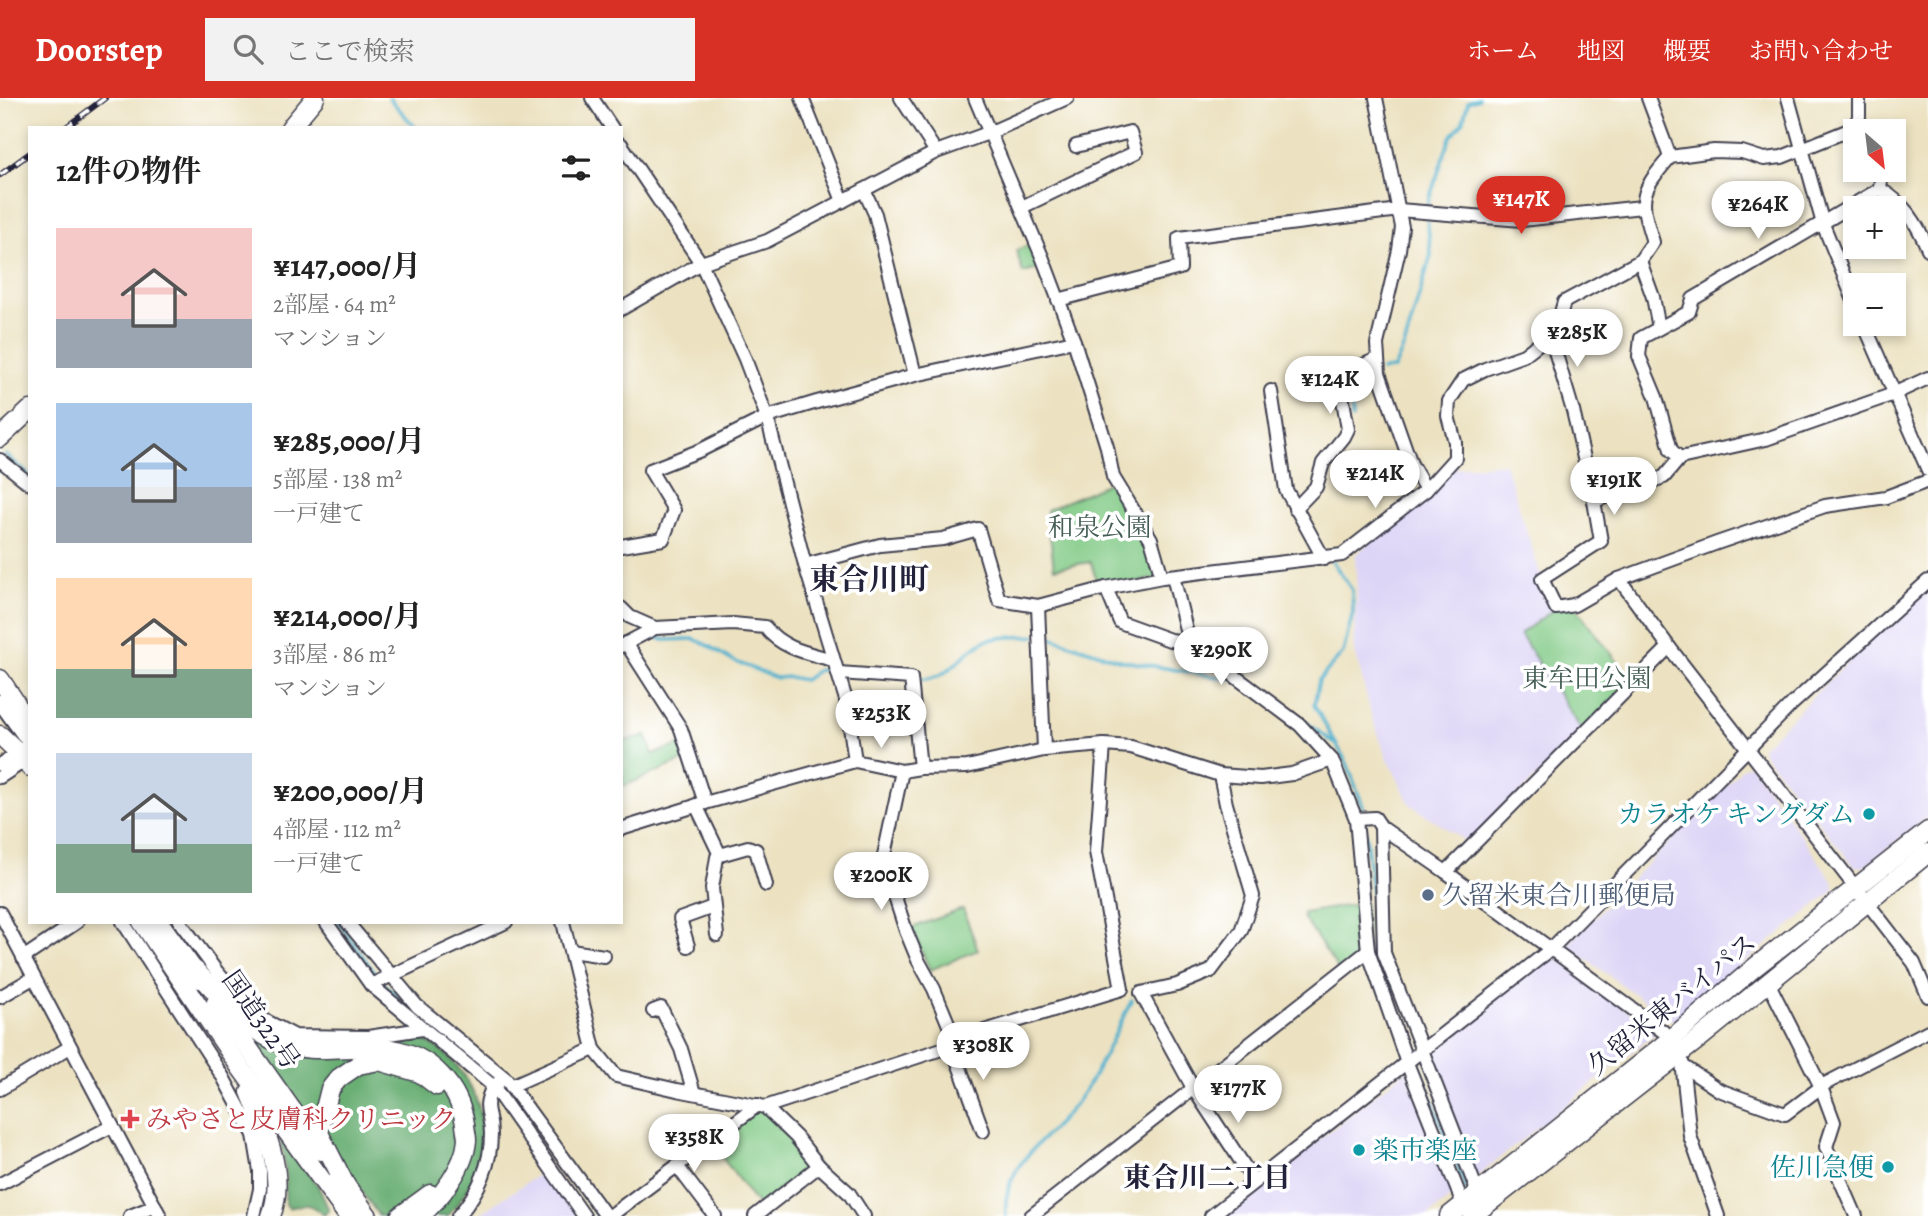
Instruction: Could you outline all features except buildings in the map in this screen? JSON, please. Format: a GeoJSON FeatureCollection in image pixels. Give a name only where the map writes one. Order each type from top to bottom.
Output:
{"type":"FeatureCollection","features":[{"type":"Feature","properties":{"kind":"highway"},"geometry":{"type":"LineString","coordinates":[[292,126],[315,98]]}},
{"type":"Feature","properties":{"kind":"highway"},"geometry":{"type":"LineString","coordinates":[[0,438],[28,412]]}},
{"type":"Feature","properties":{"kind":"highway"},"geometry":{"type":"LineString","coordinates":[[0,679],[16,703],[28,753]]}},
{"type":"Feature","properties":{"kind":"highway"},"geometry":{"type":"LineString","coordinates":[[0,735],[28,753]]}},
{"type":"Feature","properties":{"kind":"highway","name":"久留米東バイパス"},"geometry":{"type":"LineString","coordinates":[[1449,1216],[1474,1209],[1768,982],[1928,831]]}},
{"type":"Feature","properties":{"kind":"highway","name":"久留米東バイパス"},"geometry":{"type":"LineString","coordinates":[[1679,1052],[1755,967],[1928,853]]}},
{"type":"Feature","properties":{"kind":"highway","name":"国道322号"},"geometry":{"type":"LineString","coordinates":[[143,924],[240,1067],[348,1216]]}},
{"type":"Feature","properties":{"kind":"highway","name":"国道322号"},"geometry":{"type":"LineString","coordinates":[[160,924],[368,1216]]}},
{"type":"Feature","properties":{"kind":"highway"},"geometry":{"type":"LineString","coordinates":[[195,970],[254,1029],[272,1040],[290,1047],[335,1050],[391,1049],[412,1055],[446,1079],[462,1108],[467,1140],[450,1183],[420,1216]]}},
{"type":"Feature","properties":{"kind":"highway"},"geometry":{"type":"LineString","coordinates":[[346,1186],[319,1133],[330,1089],[339,1077],[358,1065],[380,1061],[420,1073],[435,1083],[454,1116],[455,1153],[428,1195],[400,1216]]}},
{"type":"Feature","properties":{"kind":"highway"},"geometry":{"type":"LineString","coordinates":[[240,1067],[268,1141],[277,1177],[271,1216]]}},
{"type":"Feature","properties":{"kind":"main road"},"geometry":{"type":"LineString","coordinates":[[0,702],[28,753]]}},
{"type":"Feature","properties":{"kind":"main road"},"geometry":{"type":"LineString","coordinates":[[0,725],[28,753]]}},
{"type":"Feature","properties":{"kind":"street"},"geometry":{"type":"LineString","coordinates":[[592,98],[611,126]]}},
{"type":"Feature","properties":{"kind":"street"},"geometry":{"type":"LineString","coordinates":[[802,98],[843,201]]}},
{"type":"Feature","properties":{"kind":"street"},"geometry":{"type":"LineString","coordinates":[[901,98],[936,152]]}},
{"type":"Feature","properties":{"kind":"street"},"geometry":{"type":"LineString","coordinates":[[975,98],[1022,207],[1074,341],[1107,447],[1113,477],[1151,538],[1168,577],[1189,642]]}},
{"type":"Feature","properties":{"kind":"street"},"geometry":{"type":"LineString","coordinates":[[623,308],[701,263],[767,241],[936,152],[991,132],[1050,102],[1068,98]]}},
{"type":"Feature","properties":{"kind":"street"},"geometry":{"type":"LineString","coordinates":[[1376,98],[1402,227],[1377,344],[1377,359],[1379,373],[1411,464],[1426,490]]}},
{"type":"Feature","properties":{"kind":"street"},"geometry":{"type":"LineString","coordinates":[[1648,98],[1670,156]]}},
{"type":"Feature","properties":{"kind":"street"},"geometry":{"type":"LineString","coordinates":[[1788,98],[1823,224],[1843,273]]}},
{"type":"Feature","properties":{"kind":"street"},"geometry":{"type":"LineString","coordinates":[[1859,98],[1859,119]]}},
{"type":"Feature","properties":{"kind":"street"},"geometry":{"type":"LineString","coordinates":[[1022,207],[1136,152],[1130,132],[1076,146]]}},
{"type":"Feature","properties":{"kind":"street"},"geometry":{"type":"LineString","coordinates":[[1843,134],[1782,157],[1764,159],[1742,152],[1714,151],[1670,156],[1650,180],[1642,207],[1653,242],[1640,261],[1564,302],[1556,330],[1555,351],[1573,411],[1601,541],[1542,579],[1556,608],[1574,605],[1619,579],[1717,542],[1825,506],[1886,497],[1928,481]]}},
{"type":"Feature","properties":{"kind":"street"},"geometry":{"type":"LineString","coordinates":[[623,147],[701,263],[745,359],[767,417],[805,565],[846,700],[855,761]]}},
{"type":"Feature","properties":{"kind":"street"},"geometry":{"type":"LineString","coordinates":[[1880,189],[1881,182]]}},
{"type":"Feature","properties":{"kind":"street"},"geometry":{"type":"LineString","coordinates":[[1680,458],[1671,450],[1656,397],[1639,356],[1641,338],[1689,312],[1693,299],[1880,189]]}},
{"type":"Feature","properties":{"kind":"street"},"geometry":{"type":"LineString","coordinates":[[1880,189],[1897,200],[1911,215],[1927,242]]}},
{"type":"Feature","properties":{"kind":"street"},"geometry":{"type":"LineString","coordinates":[[864,190],[876,214],[915,375]]}},
{"type":"Feature","properties":{"kind":"street"},"geometry":{"type":"LineString","coordinates":[[1058,300],[1180,268],[1179,238],[1399,210],[1522,219],[1642,207]]}},
{"type":"Feature","properties":{"kind":"street"},"geometry":{"type":"LineString","coordinates":[[1640,261],[1653,297],[1658,328]]}},
{"type":"Feature","properties":{"kind":"street"},"geometry":{"type":"LineString","coordinates":[[805,565],[880,545],[943,539],[978,529],[999,600],[1038,606],[1106,588],[1168,577],[1330,558],[1355,547],[1426,490],[1455,458],[1455,442],[1448,416],[1449,401],[1463,380],[1524,355],[1556,330]]}},
{"type":"Feature","properties":{"kind":"street"},"geometry":{"type":"LineString","coordinates":[[1869,336],[1928,470]]}},
{"type":"Feature","properties":{"kind":"street"},"geometry":{"type":"LineString","coordinates":[[623,545],[663,539],[674,510],[650,470],[701,450],[767,417],[915,375],[1074,341]]}},
{"type":"Feature","properties":{"kind":"street"},"geometry":{"type":"LineString","coordinates":[[1296,509],[1316,487],[1323,463],[1348,429],[1341,389],[1344,376],[1377,359]]}},
{"type":"Feature","properties":{"kind":"street"},"geometry":{"type":"LineString","coordinates":[[1594,501],[1664,477],[1680,458],[1766,439],[1895,393],[1928,378]]}},
{"type":"Feature","properties":{"kind":"street"},"geometry":{"type":"LineString","coordinates":[[1271,391],[1286,490],[1330,558]]}},
{"type":"Feature","properties":{"kind":"street"},"geometry":{"type":"LineString","coordinates":[[0,460],[27,478]]}},
{"type":"Feature","properties":{"kind":"street"},"geometry":{"type":"LineString","coordinates":[[1619,579],[1914,963],[1928,996]]}},
{"type":"Feature","properties":{"kind":"street"},"geometry":{"type":"LineString","coordinates":[[1211,1216],[1550,950],[1792,704],[1928,581]]}},
{"type":"Feature","properties":{"kind":"street"},"geometry":{"type":"LineString","coordinates":[[1106,588],[1120,622],[1170,640],[1189,642],[1300,725],[1332,760],[1356,819],[1368,951],[1407,1063],[1474,1209]]}},
{"type":"Feature","properties":{"kind":"street"},"geometry":{"type":"LineString","coordinates":[[1038,606],[1044,750]]}},
{"type":"Feature","properties":{"kind":"street"},"geometry":{"type":"LineString","coordinates":[[623,610],[630,617],[655,628]]}},
{"type":"Feature","properties":{"kind":"street"},"geometry":{"type":"LineString","coordinates":[[720,855],[700,804],[681,729],[623,644],[655,628],[733,624],[765,627],[773,637],[793,649],[833,660]]}},
{"type":"Feature","properties":{"kind":"street"},"geometry":{"type":"LineString","coordinates":[[1446,872],[1669,647]]}},
{"type":"Feature","properties":{"kind":"street"},"geometry":{"type":"LineString","coordinates":[[839,673],[911,678],[920,768]]}},
{"type":"Feature","properties":{"kind":"street"},"geometry":{"type":"LineString","coordinates":[[1104,746],[1096,852],[1122,989]]}},
{"type":"Feature","properties":{"kind":"street"},"geometry":{"type":"LineString","coordinates":[[623,828],[855,761],[902,771],[967,767],[1044,750],[1131,747],[1220,775],[1261,778],[1292,774],[1332,760]]}},
{"type":"Feature","properties":{"kind":"street"},"geometry":{"type":"LineString","coordinates":[[0,765],[28,753]]}},
{"type":"Feature","properties":{"kind":"street"},"geometry":{"type":"LineString","coordinates":[[0,777],[28,753]]}},
{"type":"Feature","properties":{"kind":"street"},"geometry":{"type":"LineString","coordinates":[[902,771],[884,860],[906,932],[953,1043],[983,1131]]}},
{"type":"Feature","properties":{"kind":"street"},"geometry":{"type":"LineString","coordinates":[[349,924],[388,975],[417,1006],[509,1082],[608,1216],[762,1106],[1122,989],[1141,993],[1177,985],[1211,971],[1241,931],[1253,896],[1220,775]]}},
{"type":"Feature","properties":{"kind":"street"},"geometry":{"type":"LineString","coordinates":[[1356,819],[1375,818],[1381,827],[1550,950],[1679,1052],[1719,1090],[1785,1114],[1821,1087],[1928,1031]]}},
{"type":"Feature","properties":{"kind":"street"},"geometry":{"type":"LineString","coordinates":[[1381,827],[1384,953],[1474,1209]]}},
{"type":"Feature","properties":{"kind":"street"},"geometry":{"type":"LineString","coordinates":[[717,935],[712,888],[717,857],[753,847],[766,885]]}},
{"type":"Feature","properties":{"kind":"street"},"geometry":{"type":"LineString","coordinates":[[688,946],[680,919],[713,907]]}},
{"type":"Feature","properties":{"kind":"street"},"geometry":{"type":"LineString","coordinates":[[0,913],[158,1211],[130,1216]]}},
{"type":"Feature","properties":{"kind":"street"},"geometry":{"type":"LineString","coordinates":[[23,958],[74,924]]}},
{"type":"Feature","properties":{"kind":"street"},"geometry":{"type":"LineString","coordinates":[[124,924],[223,1077],[254,1135],[260,1171],[260,1189],[254,1216]]}},
{"type":"Feature","properties":{"kind":"street"},"geometry":{"type":"LineString","coordinates":[[181,924],[217,972],[255,1015],[295,1036],[368,1037],[422,1029]]}},
{"type":"Feature","properties":{"kind":"street"},"geometry":{"type":"LineString","coordinates":[[327,924],[371,985],[493,1086],[584,1216]]}},
{"type":"Feature","properties":{"kind":"street"},"geometry":{"type":"LineString","coordinates":[[371,985],[498,924]]}},
{"type":"Feature","properties":{"kind":"street"},"geometry":{"type":"LineString","coordinates":[[564,924],[594,1049],[616,1076],[762,1106],[796,1138],[819,1166],[849,1192],[864,1216]]}},
{"type":"Feature","properties":{"kind":"street"},"geometry":{"type":"LineString","coordinates":[[571,951],[604,956]]}},
{"type":"Feature","properties":{"kind":"street"},"geometry":{"type":"LineString","coordinates":[[1031,1216],[1368,951]]}},
{"type":"Feature","properties":{"kind":"street"},"geometry":{"type":"LineString","coordinates":[[0,997],[33,978]]}},
{"type":"Feature","properties":{"kind":"street"},"geometry":{"type":"LineString","coordinates":[[1768,982],[1821,1087],[1834,1122],[1826,1147],[1856,1216]]}},
{"type":"Feature","properties":{"kind":"street"},"geometry":{"type":"LineString","coordinates":[[1141,993],[1193,1088],[1254,1181]]}},
{"type":"Feature","properties":{"kind":"street"},"geometry":{"type":"LineString","coordinates":[[653,1011],[661,1009],[681,1049],[694,1093]]}},
{"type":"Feature","properties":{"kind":"street"},"geometry":{"type":"LineString","coordinates":[[0,1089],[70,1047]]}},
{"type":"Feature","properties":{"kind":"street"},"geometry":{"type":"LineString","coordinates":[[493,1086],[594,1049]]}},
{"type":"Feature","properties":{"kind":"street"},"geometry":{"type":"LineString","coordinates":[[1679,1052],[1690,1136],[1718,1216]]}},
{"type":"Feature","properties":{"kind":"street"},"geometry":{"type":"LineString","coordinates":[[458,1216],[476,1192],[490,1159],[491,1132],[486,1102],[493,1086]]}},
{"type":"Feature","properties":{"kind":"street"},"geometry":{"type":"LineString","coordinates":[[0,1184],[113,1126]]}},
{"type":"Feature","properties":{"kind":"street"},"geometry":{"type":"LineString","coordinates":[[677,1166],[715,1216]]}},
{"type":"Feature","properties":{"kind":"street"},"geometry":{"type":"LineString","coordinates":[[755,1216],[819,1166]]}},
{"type":"Feature","properties":{"kind":"shaded area"},"geometry":{"type":"Polygon","coordinates":[[[1505,463],[1540,574],[1556,608],[1583,732],[1468,843],[1410,804],[1387,757],[1372,718],[1354,647],[1357,591],[1355,555],[1419,503],[1453,468],[1505,463]]]}},
{"type":"Feature","properties":{"kind":"shaded area"},"geometry":{"type":"Polygon","coordinates":[[[1928,587],[1928,816],[1864,867],[1854,866],[1763,753],[1762,747],[1915,596],[1928,587]]]}},
{"type":"Feature","properties":{"kind":"shaded area"},"geometry":{"type":"Polygon","coordinates":[[[1751,765],[1833,881],[1834,890],[1672,1021],[1567,945],[1744,767],[1751,765]]]}},
{"type":"Feature","properties":{"kind":"shaded area"},"geometry":{"type":"Polygon","coordinates":[[[1551,954],[1657,1032],[1476,1177],[1423,1052],[1551,954]]]}},
{"type":"Feature","properties":{"kind":"shaded area"},"geometry":{"type":"Polygon","coordinates":[[[1406,1070],[1456,1193],[1428,1216],[1225,1216],[1406,1070]]]}},
{"type":"Feature","properties":{"kind":"shaded area"},"geometry":{"type":"Polygon","coordinates":[[[545,1170],[578,1216],[477,1216],[545,1170]]]}},
{"type":"Feature","properties":{"kind":"green space"},"geometry":{"type":"Polygon","coordinates":[[[1037,242],[1046,267],[1023,273],[1016,250],[1037,242]]]}},
{"type":"Feature","properties":{"kind":"green space","name":"和泉公園"},"geometry":{"type":"Polygon","coordinates":[[[1115,480],[1151,539],[1162,577],[1099,590],[1091,562],[1054,568],[1047,510],[1115,480]]]}},
{"type":"Feature","properties":{"kind":"green space","name":"東牟田公園"},"geometry":{"type":"Polygon","coordinates":[[[1574,605],[1633,682],[1583,732],[1520,634],[1556,608],[1574,605]]]}},
{"type":"Feature","properties":{"kind":"green space"},"geometry":{"type":"Polygon","coordinates":[[[646,735],[653,754],[686,743],[690,758],[623,786],[623,741],[646,735]]]}},
{"type":"Feature","properties":{"kind":"green space"},"geometry":{"type":"Polygon","coordinates":[[[1365,903],[1368,951],[1340,972],[1303,917],[1303,913],[1365,903]]]}},
{"type":"Feature","properties":{"kind":"green space"},"geometry":{"type":"Polygon","coordinates":[[[963,909],[978,950],[930,970],[911,928],[963,909]]]}},
{"type":"Feature","properties":{"kind":"green space"},"geometry":{"type":"Polygon","coordinates":[[[207,975],[265,1031],[408,1036],[429,1043],[457,1066],[476,1098],[481,1116],[482,1153],[472,1182],[448,1216],[379,1216],[207,975]]]}},
{"type":"Feature","properties":{"kind":"green space"},"geometry":{"type":"Polygon","coordinates":[[[758,1105],[819,1166],[762,1211],[710,1141],[758,1105]]]}},
{"type":"Feature","properties":{"kind":"green space"},"geometry":{"type":"Polygon","coordinates":[[[281,1138],[318,1186],[329,1210],[324,1215],[308,1205],[289,1208],[285,1203],[286,1177],[281,1138]]]}},
{"type":"Feature","properties":{"kind":"waterway"},"geometry":{"type":"LineString","coordinates":[[389,98],[414,126]]}},
{"type":"Feature","properties":{"kind":"waterway"},"geometry":{"type":"LineString","coordinates":[[1426,208],[1450,138],[1463,122],[1468,102],[1479,98]]}},
{"type":"Feature","properties":{"kind":"waterway"},"geometry":{"type":"LineString","coordinates":[[1382,370],[1394,369],[1405,344],[1431,255],[1427,216]]}},
{"type":"Feature","properties":{"kind":"waterway"},"geometry":{"type":"LineString","coordinates":[[1352,419],[1351,387],[1354,374],[1375,371]]}},
{"type":"Feature","properties":{"kind":"waterway"},"geometry":{"type":"LineString","coordinates":[[6,455],[28,474]]}},
{"type":"Feature","properties":{"kind":"waterway"},"geometry":{"type":"LineString","coordinates":[[1332,561],[1352,590],[1353,612],[1343,653],[1319,680],[1314,705],[1347,763],[1364,809]]}},
{"type":"Feature","properties":{"kind":"waterway"},"geometry":{"type":"LineString","coordinates":[[651,635],[664,640],[694,639],[729,659],[776,678],[804,680],[818,670],[832,671]]}},
{"type":"Feature","properties":{"kind":"waterway"},"geometry":{"type":"LineString","coordinates":[[1044,635],[1119,660],[1229,679]]}},
{"type":"Feature","properties":{"kind":"waterway"},"geometry":{"type":"LineString","coordinates":[[913,679],[936,677],[990,639],[1036,636]]}},
{"type":"Feature","properties":{"kind":"waterway"},"geometry":{"type":"LineString","coordinates":[[1293,713],[1334,743]]}},
{"type":"Feature","properties":{"kind":"waterway"},"geometry":{"type":"LineString","coordinates":[[1365,828],[1378,947]]}},
{"type":"Feature","properties":{"kind":"waterway"},"geometry":{"type":"LineString","coordinates":[[339,924],[378,977]]}},
{"type":"Feature","properties":{"kind":"waterway"},"geometry":{"type":"LineString","coordinates":[[1387,978],[1411,1047]]}},
{"type":"Feature","properties":{"kind":"waterway"},"geometry":{"type":"LineString","coordinates":[[383,983],[411,1008]]}},
{"type":"Feature","properties":{"kind":"waterway"},"geometry":{"type":"LineString","coordinates":[[1006,1216],[1007,1196],[1020,1164],[1081,1096],[1132,1000]]}},
{"type":"Feature","properties":{"kind":"waterway"},"geometry":{"type":"LineString","coordinates":[[1416,1058],[1466,1189]]}},
{"type":"Feature","properties":{"kind":"waterway"},"geometry":{"type":"LineString","coordinates":[[482,1067],[507,1090]]}},
{"type":"Feature","properties":{"kind":"waterway"},"geometry":{"type":"LineString","coordinates":[[581,1192],[598,1216]]}},
{"type":"Feature","properties":{"kind":"railway"},"geometry":{"type":"LineString","coordinates":[[68,126],[105,98]]}},
{"type":"Feature","properties":{"kind":"railway"},"geometry":{"type":"LineString","coordinates":[[0,175],[28,154]]}},
{"type":"Feature","properties":{"kind":"place","name":"カラオケ キングダム"},"geometry":{"type":"Point","coordinates":[1869,814]}},
{"type":"Feature","properties":{"kind":"place","name":"久留米東合川郵便局"},"geometry":{"type":"Point","coordinates":[1428,895]}},
{"type":"Feature","properties":{"kind":"place","name":"みやさと皮膚科クリニック"},"geometry":{"type":"Point","coordinates":[130,1119]}},
{"type":"Feature","properties":{"kind":"place","name":"楽市楽座"},"geometry":{"type":"Point","coordinates":[1359,1150]}},
{"type":"Feature","properties":{"kind":"place","name":"佐川急便"},"geometry":{"type":"Point","coordinates":[1888,1167]}},
{"type":"Feature","properties":{"kind":"district","name":"東合川町"},"geometry":{"type":"Point","coordinates":[869,579]}},
{"type":"Feature","properties":{"kind":"district","name":"東合川二丁目"},"geometry":{"type":"Point","coordinates":[1207,1178]}}]}
